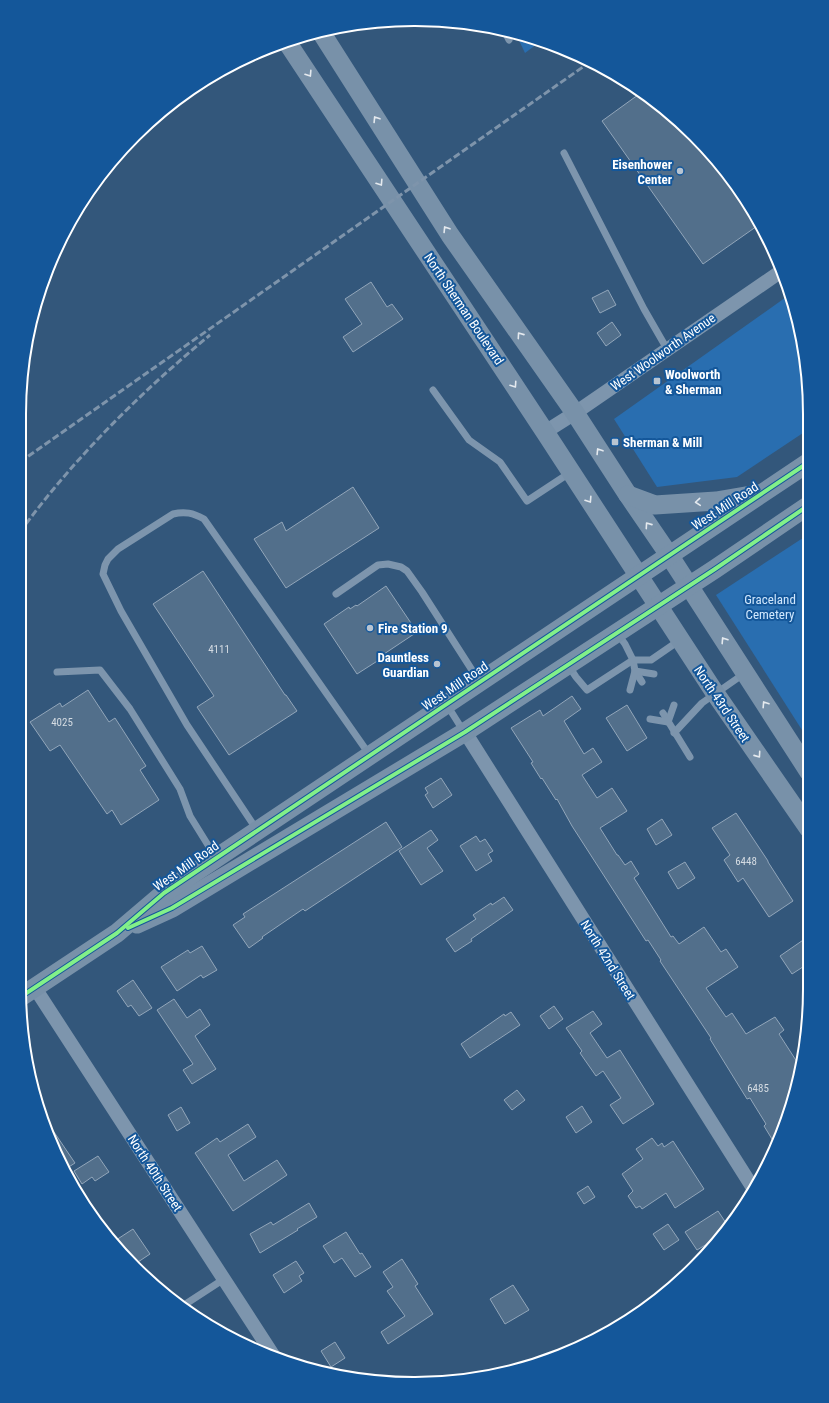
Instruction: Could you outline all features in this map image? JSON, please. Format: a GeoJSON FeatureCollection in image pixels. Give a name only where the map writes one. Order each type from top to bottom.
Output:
{"type":"FeatureCollection","features":[{"type":"Feature","properties":{"kind":"main road"},"geometry":{"type":"LineString","coordinates":[[324,37],[450,235],[575,413],[803,763]]}},
{"type":"Feature","properties":{"kind":"main road","name":"North Sherman Boulevard"},"geometry":{"type":"LineString","coordinates":[[290,47],[545,432],[638,577]]}},
{"type":"Feature","properties":{"kind":"main road","name":"West Mill Road"},"geometry":{"type":"LineString","coordinates":[[29,992],[117,933],[164,893],[803,466]]}},
{"type":"Feature","properties":{"kind":"main road"},"geometry":{"type":"LineString","coordinates":[[628,496],[655,505],[716,501],[764,492]]}},
{"type":"Feature","properties":{"kind":"main road","name":"West Mill Road"},"geometry":{"type":"LineString","coordinates":[[117,933],[172,908],[464,732],[689,586],[803,509]]}},
{"type":"Feature","properties":{"kind":"main road","name":"North 43rd Street"},"geometry":{"type":"LineString","coordinates":[[638,577],[715,694],[803,820]]}},
{"type":"Feature","properties":{"kind":"street","name":"West Woolworth Avenue"},"geometry":{"type":"LineString","coordinates":[[545,432],[776,275]]}},
{"type":"Feature","properties":{"kind":"street","name":"North 42nd Street"},"geometry":{"type":"LineString","coordinates":[[464,732],[750,1184]]}},
{"type":"Feature","properties":{"kind":"street","name":"North 40th Street"},"geometry":{"type":"LineString","coordinates":[[29,992],[224,1279],[269,1348]]}},
{"type":"Feature","properties":{"kind":"lane"},"geometry":{"type":"LineString","coordinates":[[564,153],[644,309],[667,349]]}},
{"type":"Feature","properties":{"kind":"lane"},"geometry":{"type":"LineString","coordinates":[[433,390],[469,440],[500,462],[527,502],[571,472]]}},
{"type":"Feature","properties":{"kind":"lane"},"geometry":{"type":"LineString","coordinates":[[257,830],[187,725],[121,611],[103,574],[108,559],[118,549],[174,514],[182,512],[194,513],[204,519],[370,754]]}},
{"type":"Feature","properties":{"kind":"lane"},"geometry":{"type":"LineString","coordinates":[[336,594],[378,565],[388,564],[401,567],[407,571],[422,592],[479,682]]}},
{"type":"Feature","properties":{"kind":"lane"},"geometry":{"type":"LineString","coordinates":[[617,633],[625,644],[633,660],[635,671],[642,682]]}},
{"type":"Feature","properties":{"kind":"lane"},"geometry":{"type":"LineString","coordinates":[[568,665],[576,678],[587,690],[633,660],[650,660],[680,640]]}},
{"type":"Feature","properties":{"kind":"lane"},"geometry":{"type":"LineString","coordinates":[[57,672],[100,670],[130,709],[180,789],[190,816],[216,858]]}},
{"type":"Feature","properties":{"kind":"lane"},"geometry":{"type":"LineString","coordinates":[[635,671],[654,674]]}},
{"type":"Feature","properties":{"kind":"lane"},"geometry":{"type":"LineString","coordinates":[[630,690],[635,671]]}},
{"type":"Feature","properties":{"kind":"lane"},"geometry":{"type":"LineString","coordinates":[[674,732],[702,703],[745,673]]}},
{"type":"Feature","properties":{"kind":"lane"},"geometry":{"type":"LineString","coordinates":[[446,704],[464,732]]}},
{"type":"Feature","properties":{"kind":"lane"},"geometry":{"type":"LineString","coordinates":[[668,722],[674,705]]}},
{"type":"Feature","properties":{"kind":"lane"},"geometry":{"type":"LineString","coordinates":[[663,713],[690,757]]}},
{"type":"Feature","properties":{"kind":"lane"},"geometry":{"type":"LineString","coordinates":[[650,719],[668,722]]}},
{"type":"Feature","properties":{"kind":"lane"},"geometry":{"type":"LineString","coordinates":[[187,1303],[224,1279]]}},
{"type":"Feature","properties":{"kind":"green space"},"geometry":{"type":"Polygon","coordinates":[[[519,40],[535,46],[525,53],[519,40]]]}},
{"type":"Feature","properties":{"kind":"green space"},"geometry":{"type":"Polygon","coordinates":[[[785,298],[796,339],[800,364],[803,433],[737,477],[657,487],[614,419],[785,298]]]}},
{"type":"Feature","properties":{"kind":"green space","name":"Graceland Cemetery"},"geometry":{"type":"Polygon","coordinates":[[[803,538],[803,732],[716,595],[803,538]]]}},
{"type":"Feature","properties":{"kind":"building","name":"Eisenhower Center"},"geometry":{"type":"Polygon","coordinates":[[[637,96],[671,122],[707,158],[738,199],[755,228],[703,264],[602,121],[637,96]]]}},
{"type":"Feature","properties":{"kind":"building"},"geometry":{"type":"Polygon","coordinates":[[[371,282],[387,307],[392,304],[403,319],[353,352],[343,337],[362,324],[345,299],[371,282]]]}},
{"type":"Feature","properties":{"kind":"building"},"geometry":{"type":"Polygon","coordinates":[[[608,290],[616,305],[600,313],[592,298],[608,290]]]}},
{"type":"Feature","properties":{"kind":"building"},"geometry":{"type":"Polygon","coordinates":[[[612,322],[621,335],[606,346],[597,333],[612,322]]]}},
{"type":"Feature","properties":{"kind":"building"},"geometry":{"type":"Polygon","coordinates":[[[353,487],[379,528],[286,588],[254,539],[282,522],[286,531],[353,487]]]}},
{"type":"Feature","properties":{"kind":"building"},"geometry":{"type":"Polygon","coordinates":[[[203,571],[297,711],[229,755],[197,707],[214,696],[153,604],[203,571]]]}},
{"type":"Feature","properties":{"kind":"building","name":"Fire Station 9"},"geometry":{"type":"Polygon","coordinates":[[[386,586],[417,632],[381,656],[382,658],[357,674],[324,624],[349,607],[350,609],[356,605],[357,606],[386,586]]]}},
{"type":"Feature","properties":{"kind":"building"},"geometry":{"type":"Polygon","coordinates":[[[88,690],[109,722],[115,718],[146,766],[140,770],[159,800],[121,825],[112,810],[107,814],[60,745],[50,751],[30,722],[60,703],[62,707],[88,690]]]}},
{"type":"Feature","properties":{"kind":"building"},"geometry":{"type":"Polygon","coordinates":[[[572,696],[581,709],[564,721],[584,754],[593,748],[602,762],[582,775],[597,798],[612,788],[627,811],[600,828],[625,865],[631,861],[639,874],[634,878],[671,937],[673,936],[679,944],[704,927],[721,952],[726,949],[738,967],[706,988],[726,1017],[732,1013],[746,1034],[775,1017],[784,1030],[779,1034],[796,1061],[790,1089],[772,1139],[764,1126],[766,1124],[750,1098],[747,1099],[710,1039],[711,1038],[660,961],[661,960],[648,940],[646,941],[572,826],[557,799],[556,800],[542,778],[541,779],[531,763],[533,762],[511,728],[540,710],[543,716],[572,696]]]}},
{"type":"Feature","properties":{"kind":"building"},"geometry":{"type":"Polygon","coordinates":[[[627,705],[647,738],[627,751],[606,718],[627,705]]]}},
{"type":"Feature","properties":{"kind":"building"},"geometry":{"type":"Polygon","coordinates":[[[441,778],[452,795],[433,808],[425,795],[428,793],[425,788],[441,778]]]}},
{"type":"Feature","properties":{"kind":"building"},"geometry":{"type":"Polygon","coordinates":[[[736,813],[793,901],[769,917],[743,878],[738,882],[724,860],[730,855],[712,828],[736,813]]]}},
{"type":"Feature","properties":{"kind":"building"},"geometry":{"type":"Polygon","coordinates":[[[662,819],[672,835],[656,845],[647,829],[662,819]]]}},
{"type":"Feature","properties":{"kind":"building"},"geometry":{"type":"Polygon","coordinates":[[[386,822],[402,847],[305,911],[303,909],[262,937],[263,938],[249,948],[233,925],[245,917],[243,914],[386,822]]]}},
{"type":"Feature","properties":{"kind":"building"},"geometry":{"type":"Polygon","coordinates":[[[431,830],[438,840],[427,848],[443,871],[421,885],[399,851],[431,830]]]}},
{"type":"Feature","properties":{"kind":"building"},"geometry":{"type":"Polygon","coordinates":[[[476,836],[480,842],[485,839],[493,851],[488,854],[492,861],[476,871],[460,846],[476,836]]]}},
{"type":"Feature","properties":{"kind":"building"},"geometry":{"type":"Polygon","coordinates":[[[685,862],[695,878],[678,889],[668,872],[685,862]]]}},
{"type":"Feature","properties":{"kind":"building"},"geometry":{"type":"Polygon","coordinates":[[[504,897],[513,910],[455,952],[446,939],[476,919],[473,915],[491,903],[492,905],[504,897]]]}},
{"type":"Feature","properties":{"kind":"building"},"geometry":{"type":"Polygon","coordinates":[[[803,940],[803,967],[792,974],[780,956],[803,940]]]}},
{"type":"Feature","properties":{"kind":"building"},"geometry":{"type":"Polygon","coordinates":[[[202,946],[217,970],[203,978],[201,975],[177,991],[161,967],[188,950],[190,953],[202,946]]]}},
{"type":"Feature","properties":{"kind":"building"},"geometry":{"type":"Polygon","coordinates":[[[133,980],[152,1008],[139,1016],[131,1005],[128,1007],[117,991],[133,980]]]}},
{"type":"Feature","properties":{"kind":"building"},"geometry":{"type":"Polygon","coordinates":[[[174,999],[187,1018],[200,1009],[210,1025],[195,1036],[216,1069],[192,1084],[183,1070],[193,1064],[157,1010],[174,999]]]}},
{"type":"Feature","properties":{"kind":"building"},"geometry":{"type":"Polygon","coordinates":[[[554,1006],[563,1019],[549,1029],[540,1016],[554,1006]]]}},
{"type":"Feature","properties":{"kind":"building"},"geometry":{"type":"Polygon","coordinates":[[[593,1011],[602,1024],[590,1033],[607,1058],[620,1050],[654,1104],[623,1124],[610,1105],[621,1098],[603,1071],[596,1076],[580,1053],[582,1051],[566,1028],[593,1011]]]}},
{"type":"Feature","properties":{"kind":"building"},"geometry":{"type":"Polygon","coordinates":[[[511,1012],[520,1025],[470,1058],[461,1044],[504,1014],[505,1016],[511,1012]]]}},
{"type":"Feature","properties":{"kind":"building"},"geometry":{"type":"Polygon","coordinates":[[[517,1090],[525,1100],[512,1110],[504,1100],[517,1090]]]}},
{"type":"Feature","properties":{"kind":"building"},"geometry":{"type":"Polygon","coordinates":[[[582,1106],[592,1122],[576,1133],[566,1117],[582,1106]]]}},
{"type":"Feature","properties":{"kind":"building"},"geometry":{"type":"Polygon","coordinates":[[[181,1107],[190,1123],[177,1131],[168,1115],[181,1107]]]}},
{"type":"Feature","properties":{"kind":"building"},"geometry":{"type":"Polygon","coordinates":[[[248,1124],[256,1137],[228,1155],[244,1181],[277,1160],[287,1175],[233,1211],[195,1153],[217,1138],[220,1142],[248,1124]]]}},
{"type":"Feature","properties":{"kind":"building"},"geometry":{"type":"Polygon","coordinates":[[[54,1132],[75,1163],[69,1167],[54,1132]]]}},
{"type":"Feature","properties":{"kind":"building"},"geometry":{"type":"Polygon","coordinates":[[[652,1138],[658,1146],[662,1143],[664,1147],[673,1141],[704,1189],[675,1208],[666,1193],[642,1209],[640,1206],[636,1208],[628,1196],[633,1191],[622,1174],[643,1159],[636,1149],[652,1138]]]}},
{"type":"Feature","properties":{"kind":"building"},"geometry":{"type":"Polygon","coordinates":[[[98,1156],[109,1172],[95,1181],[92,1177],[82,1184],[74,1171],[98,1156]]]}},
{"type":"Feature","properties":{"kind":"building"},"geometry":{"type":"Polygon","coordinates":[[[588,1186],[595,1197],[584,1204],[577,1193],[588,1186]]]}},
{"type":"Feature","properties":{"kind":"building"},"geometry":{"type":"Polygon","coordinates":[[[309,1203],[317,1217],[260,1253],[250,1234],[271,1222],[273,1225],[309,1203]]]}},
{"type":"Feature","properties":{"kind":"building"},"geometry":{"type":"Polygon","coordinates":[[[718,1211],[725,1222],[709,1243],[697,1250],[685,1232],[718,1211]]]}},
{"type":"Feature","properties":{"kind":"building"},"geometry":{"type":"Polygon","coordinates":[[[668,1224],[679,1240],[664,1250],[653,1234],[668,1224]]]}},
{"type":"Feature","properties":{"kind":"building"},"geometry":{"type":"Polygon","coordinates":[[[133,1229],[150,1254],[139,1262],[117,1239],[133,1229]]]}},
{"type":"Feature","properties":{"kind":"building"},"geometry":{"type":"Polygon","coordinates":[[[346,1232],[360,1254],[362,1253],[371,1267],[355,1277],[342,1258],[334,1263],[323,1246],[346,1232]]]}},
{"type":"Feature","properties":{"kind":"building"},"geometry":{"type":"Polygon","coordinates":[[[402,1259],[418,1284],[415,1286],[433,1314],[388,1344],[381,1332],[405,1316],[387,1291],[393,1287],[383,1272],[402,1259]]]}},
{"type":"Feature","properties":{"kind":"building"},"geometry":{"type":"Polygon","coordinates":[[[296,1261],[304,1273],[299,1276],[302,1281],[284,1293],[273,1275],[296,1261]]]}},
{"type":"Feature","properties":{"kind":"building"},"geometry":{"type":"Polygon","coordinates":[[[513,1285],[529,1310],[505,1324],[490,1299],[513,1285]]]}},
{"type":"Feature","properties":{"kind":"building"},"geometry":{"type":"Polygon","coordinates":[[[335,1342],[345,1358],[331,1367],[321,1351],[335,1342]]]}},
{"type":"Feature","properties":{"kind":"railway"},"geometry":{"type":"LineString","coordinates":[[26,458],[585,66]]}},
{"type":"Feature","properties":{"kind":"railway"},"geometry":{"type":"LineString","coordinates":[[26,524],[85,452],[133,403],[210,335]]}},
{"type":"Feature","properties":{"kind":"cycle path"},"geometry":{"type":"LineString","coordinates":[[26,993],[117,933],[164,893],[803,466]]}},
{"type":"Feature","properties":{"kind":"cycle path"},"geometry":{"type":"LineString","coordinates":[[128,928],[172,908],[465,732],[715,569],[803,509]]}},
{"type":"Feature","properties":{"kind":"place","name":"Eisenhower Center"},"geometry":{"type":"Point","coordinates":[680,171]}},
{"type":"Feature","properties":{"kind":"place","name":"Woolworth & Sherman"},"geometry":{"type":"Point","coordinates":[657,381]}},
{"type":"Feature","properties":{"kind":"place","name":"Sherman & Mill"},"geometry":{"type":"Point","coordinates":[615,442]}},
{"type":"Feature","properties":{"kind":"place","name":"Fire Station 9"},"geometry":{"type":"Point","coordinates":[370,628]}},
{"type":"Feature","properties":{"kind":"place","name":"Dauntless Guardian"},"geometry":{"type":"Point","coordinates":[437,664]}}]}
